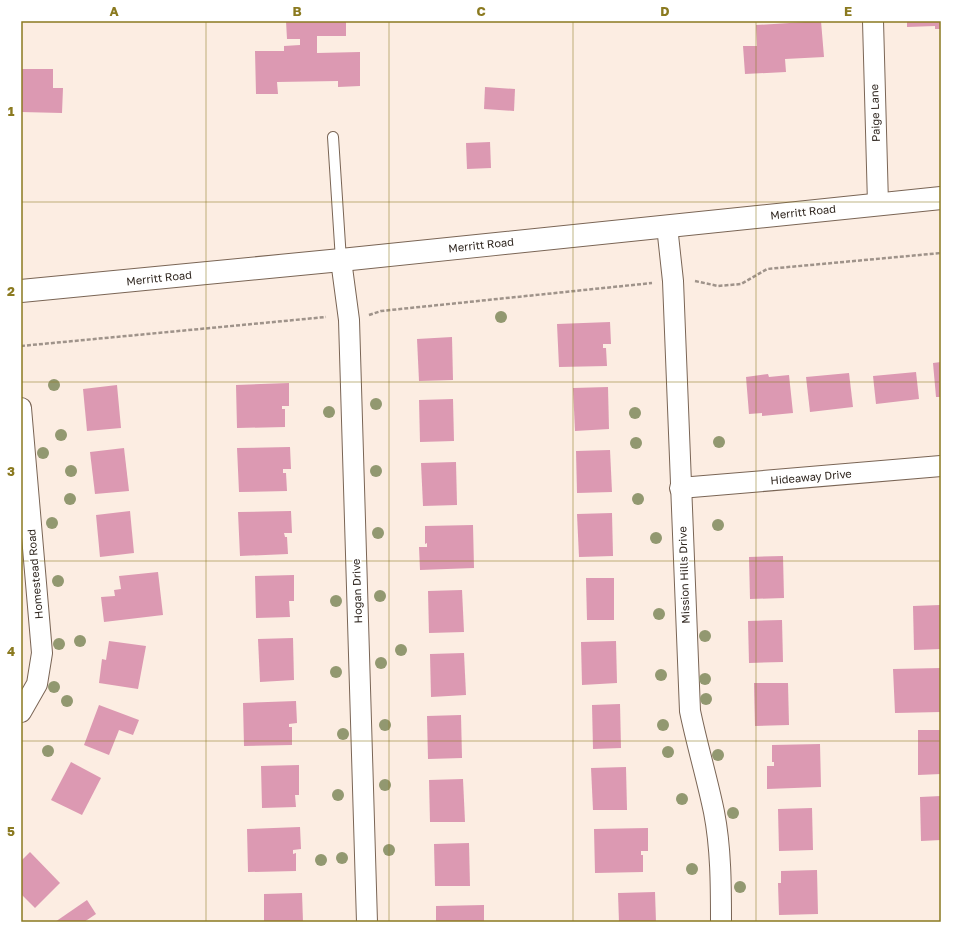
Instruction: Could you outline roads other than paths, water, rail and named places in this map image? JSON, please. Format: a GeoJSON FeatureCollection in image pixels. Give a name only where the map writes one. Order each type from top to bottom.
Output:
{"type":"FeatureCollection","features":[{"type":"Feature","properties":{"kind":"street","name":"Paige Lane"},"geometry":{"type":"LineString","coordinates":[[873,21],[878,204]]}},
{"type":"Feature","properties":{"kind":"street","name":"Merritt Road"},"geometry":{"type":"LineString","coordinates":[[21,291],[341,260],[941,198]]}},
{"type":"Feature","properties":{"kind":"street","name":"Mission Hills Drive"},"geometry":{"type":"LineString","coordinates":[[667,226],[673,281],[690,711],[714,813],[720,860],[721,922]]}},
{"type":"Feature","properties":{"kind":"street","name":"Hogan Drive"},"geometry":{"type":"LineString","coordinates":[[341,260],[349,320],[367,922]]}},
{"type":"Feature","properties":{"kind":"street","name":"Homestead Road"},"geometry":{"type":"LineString","coordinates":[[21,408],[42,653],[37,684],[21,712]]}},
{"type":"Feature","properties":{"kind":"street","name":"Hideaway Drive"},"geometry":{"type":"LineString","coordinates":[[680,488],[941,466]]}},
{"type":"Feature","properties":{"kind":"lane"},"geometry":{"type":"LineString","coordinates":[[333,137],[341,260]]}}]}
